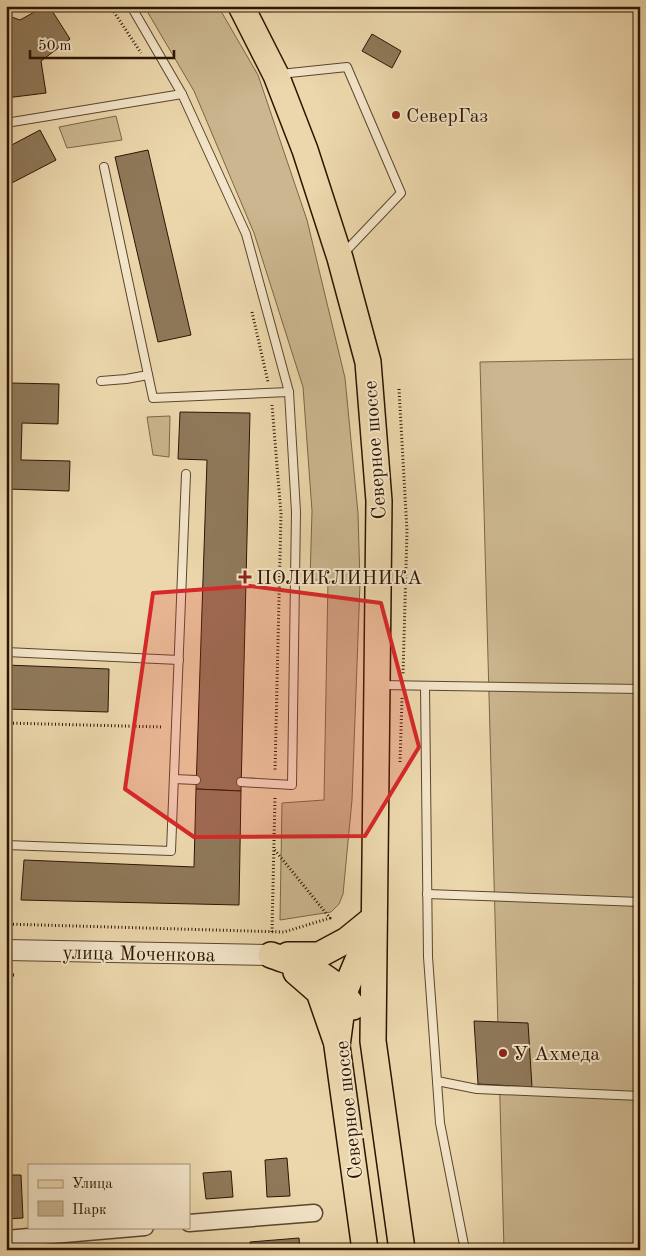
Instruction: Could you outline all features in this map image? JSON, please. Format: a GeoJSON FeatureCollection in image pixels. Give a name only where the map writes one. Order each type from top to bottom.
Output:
{"type":"FeatureCollection","features":[{"type":"Feature","properties":{"kind":"main road","name":"Северное шоссе"},"geometry":{"type":"LineString","coordinates":[[241,6],[276,75],[305,150],[340,258],[368,362],[379,501],[390,685],[376,778],[374,1041],[402,1250]]}},
{"type":"Feature","properties":{"kind":"main road","name":"Северное шоссе"},"geometry":{"type":"LineString","coordinates":[[365,1250],[337,1046],[344,993],[376,917]]}},
{"type":"Feature","properties":{"kind":"main road"},"geometry":{"type":"LineString","coordinates":[[272,943],[319,955],[347,940],[376,917]]}},
{"type":"Feature","properties":{"kind":"main road"},"geometry":{"type":"LineString","coordinates":[[272,943],[318,971],[344,993],[374,1041]]}},
{"type":"Feature","properties":{"kind":"main road"},"geometry":{"type":"LineString","coordinates":[[272,943],[296,972],[319,992],[337,1046]]}},
{"type":"Feature","properties":{"kind":"street","name":"улица Моченкова"},"geometry":{"type":"LineString","coordinates":[[6,950],[272,943]]}},
{"type":"Feature","properties":{"kind":"street"},"geometry":{"type":"LineString","coordinates":[[190,1224],[314,1213]]}},
{"type":"Feature","properties":{"kind":"street"},"geometry":{"type":"LineString","coordinates":[[6,1239],[133,1228]]}},
{"type":"Feature","properties":{"kind":"lane"},"geometry":{"type":"LineString","coordinates":[[131,6],[182,94],[246,234],[289,392],[296,512],[292,785],[241,782]]}},
{"type":"Feature","properties":{"kind":"lane"},"geometry":{"type":"LineString","coordinates":[[276,75],[347,67],[401,193],[340,258]]}},
{"type":"Feature","properties":{"kind":"lane"},"geometry":{"type":"LineString","coordinates":[[6,123],[182,94]]}},
{"type":"Feature","properties":{"kind":"lane"},"geometry":{"type":"LineString","coordinates":[[104,166],[153,398],[289,392]]}},
{"type":"Feature","properties":{"kind":"lane"},"geometry":{"type":"LineString","coordinates":[[101,381],[126,379],[148,374]]}},
{"type":"Feature","properties":{"kind":"lane"},"geometry":{"type":"LineString","coordinates":[[6,845],[171,851],[186,474]]}},
{"type":"Feature","properties":{"kind":"lane"},"geometry":{"type":"LineString","coordinates":[[6,652],[179,660]]}},
{"type":"Feature","properties":{"kind":"lane"},"geometry":{"type":"LineString","coordinates":[[390,685],[640,689]]}},
{"type":"Feature","properties":{"kind":"lane"},"geometry":{"type":"LineString","coordinates":[[425,686],[428,957],[440,1123],[465,1250]]}},
{"type":"Feature","properties":{"kind":"lane"},"geometry":{"type":"LineString","coordinates":[[174,779],[196,780]]}},
{"type":"Feature","properties":{"kind":"lane"},"geometry":{"type":"LineString","coordinates":[[427,894],[640,902]]}},
{"type":"Feature","properties":{"kind":"lane"},"geometry":{"type":"LineString","coordinates":[[437,1081],[477,1089],[640,1096]]}},
{"type":"Feature","properties":{"kind":"path"},"geometry":{"type":"LineString","coordinates":[[399,389],[406,531],[390,685],[400,763]]}},
{"type":"Feature","properties":{"kind":"path"},"geometry":{"type":"LineString","coordinates":[[6,722],[176,727]]}},
{"type":"Feature","properties":{"kind":"path"},"geometry":{"type":"LineString","coordinates":[[272,943],[275,784]]}},
{"type":"Feature","properties":{"kind":"path"},"geometry":{"type":"LineString","coordinates":[[6,924],[272,943],[284,932],[330,918],[274,849]]}},
{"type":"Feature","properties":{"kind":"path"},"geometry":{"type":"LineString","coordinates":[[6,975],[15,975]]}},
{"type":"Feature","properties":{"kind":"highlighted area"},"geometry":{"type":"Polygon","coordinates":[[[250,586],[381,603],[419,747],[365,836],[194,837],[125,789],[153,593],[250,586]]]}},
{"type":"Feature","properties":{"kind":"green space"},"geometry":{"type":"Polygon","coordinates":[[[144,6],[218,6],[258,75],[307,220],[345,378],[358,513],[360,583],[352,800],[343,894],[339,904],[331,912],[280,920],[282,803],[324,800],[328,580],[310,580],[312,511],[303,387],[254,233],[194,91],[144,6]]]}},
{"type":"Feature","properties":{"kind":"green space"},"geometry":{"type":"Polygon","coordinates":[[[116,116],[122,140],[67,148],[59,127],[116,116]]]}},
{"type":"Feature","properties":{"kind":"green space"},"geometry":{"type":"Polygon","coordinates":[[[640,359],[640,1250],[504,1250],[480,362],[640,359]]]}},
{"type":"Feature","properties":{"kind":"green space"},"geometry":{"type":"Polygon","coordinates":[[[170,416],[169,457],[153,455],[147,417],[170,416]]]}},
{"type":"Feature","properties":{"kind":"building"},"geometry":{"type":"Polygon","coordinates":[[[45,6],[49,6],[70,39],[41,61],[46,93],[6,98],[6,15],[20,20],[45,6]]]}},
{"type":"Feature","properties":{"kind":"building"},"geometry":{"type":"Polygon","coordinates":[[[372,34],[401,51],[392,68],[362,51],[372,34]]]}},
{"type":"Feature","properties":{"kind":"building"},"geometry":{"type":"Polygon","coordinates":[[[40,130],[56,160],[6,186],[6,148],[40,130]]]}},
{"type":"Feature","properties":{"kind":"building"},"geometry":{"type":"Polygon","coordinates":[[[148,150],[191,335],[158,342],[115,157],[148,150]]]}},
{"type":"Feature","properties":{"kind":"building"},"geometry":{"type":"Polygon","coordinates":[[[10,383],[59,384],[58,424],[22,423],[21,460],[70,461],[69,491],[8,489],[8,505],[6,505],[6,399],[10,400],[10,383]]]}},
{"type":"Feature","properties":{"kind":"building"},"geometry":{"type":"Polygon","coordinates":[[[180,412],[250,413],[241,791],[196,789],[207,460],[178,459],[180,412]]]}},
{"type":"Feature","properties":{"kind":"building"},"geometry":{"type":"Polygon","coordinates":[[[6,665],[109,669],[108,712],[6,709],[6,665]]]}},
{"type":"Feature","properties":{"kind":"building"},"geometry":{"type":"Polygon","coordinates":[[[196,789],[241,791],[239,905],[21,900],[24,860],[194,867],[196,789]]]}},
{"type":"Feature","properties":{"kind":"building"},"geometry":{"type":"Polygon","coordinates":[[[637,949],[640,949],[640,985],[634,984],[637,949]]]}},
{"type":"Feature","properties":{"kind":"building","name":"У Ахмеда"},"geometry":{"type":"Polygon","coordinates":[[[474,1021],[528,1023],[532,1087],[478,1084],[474,1021]]]}},
{"type":"Feature","properties":{"kind":"building"},"geometry":{"type":"Polygon","coordinates":[[[287,1158],[290,1196],[267,1197],[265,1160],[287,1158]]]}},
{"type":"Feature","properties":{"kind":"building"},"geometry":{"type":"Polygon","coordinates":[[[231,1171],[233,1197],[206,1199],[203,1173],[231,1171]]]}},
{"type":"Feature","properties":{"kind":"building"},"geometry":{"type":"Polygon","coordinates":[[[6,1175],[21,1175],[23,1218],[6,1219],[6,1175]]]}},
{"type":"Feature","properties":{"kind":"building"},"geometry":{"type":"Polygon","coordinates":[[[299,1238],[300,1250],[251,1250],[250,1242],[299,1238]]]}},
{"type":"Feature","properties":{"kind":"building"},"geometry":{"type":"Polygon","coordinates":[[[217,1246],[218,1250],[186,1250],[186,1249],[217,1246]]]}},
{"type":"Feature","properties":{"kind":"place","name":"СеверГаз"},"geometry":{"type":"Point","coordinates":[396,115]}},
{"type":"Feature","properties":{"kind":"place","name":"ПОЛИКЛИНИКА"},"geometry":{"type":"Point","coordinates":[245,577]}},
{"type":"Feature","properties":{"kind":"place","name":"У Ахмеда"},"geometry":{"type":"Point","coordinates":[503,1053]}}]}
